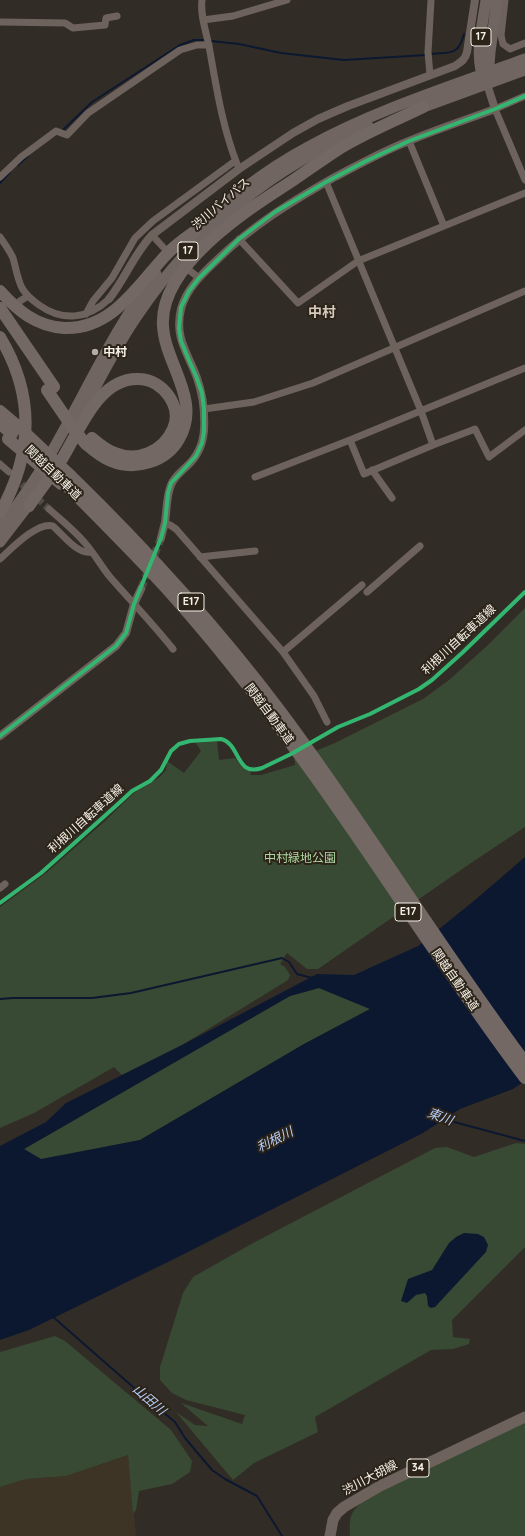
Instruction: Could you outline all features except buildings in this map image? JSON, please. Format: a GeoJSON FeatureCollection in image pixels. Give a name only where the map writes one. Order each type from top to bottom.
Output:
{"type":"FeatureCollection","features":[{"type":"Feature","properties":{"kind":"highway","name":"17"},"geometry":{"type":"LineString","coordinates":[[486,0],[479,54],[486,77]]}},
{"type":"Feature","properties":{"kind":"highway","name":"17"},"geometry":{"type":"LineString","coordinates":[[486,77],[497,0]]}},
{"type":"Feature","properties":{"kind":"highway","name":"渋川バイパス"},"geometry":{"type":"LineString","coordinates":[[0,542],[29,506],[58,459],[109,362],[138,314],[172,270],[205,233],[258,188],[314,152],[352,134],[423,107],[525,59]]}},
{"type":"Feature","properties":{"kind":"highway","name":"渋川バイパス"},"geometry":{"type":"LineString","coordinates":[[0,529],[25,495],[51,453],[102,358],[130,310],[163,265],[194,232],[219,209],[263,174],[307,147],[365,118],[486,77],[525,70]]}},
{"type":"Feature","properties":{"kind":"highway"},"geometry":{"type":"LineString","coordinates":[[0,320],[50,388],[79,424],[89,441],[102,457],[112,461],[133,465],[154,461],[173,448],[184,428],[186,417],[186,405],[181,383],[166,345],[163,318],[165,302],[169,292],[184,269],[226,227],[260,202],[343,147],[423,107]]}},
{"type":"Feature","properties":{"kind":"highway"},"geometry":{"type":"LineString","coordinates":[[0,291],[17,309],[37,322],[48,326],[70,328],[91,324],[111,313],[120,305],[166,255],[194,232]]}},
{"type":"Feature","properties":{"kind":"highway"},"geometry":{"type":"LineString","coordinates":[[0,308],[50,388]]}},
{"type":"Feature","properties":{"kind":"highway"},"geometry":{"type":"LineString","coordinates":[[0,337],[13,360],[19,377],[25,408],[25,425],[24,441],[17,474],[11,491],[0,513]]}},
{"type":"Feature","properties":{"kind":"highway"},"geometry":{"type":"LineString","coordinates":[[29,506],[62,459],[93,407],[107,390],[124,381],[142,379],[151,381],[160,386],[170,397],[174,406],[175,415],[173,429],[163,444],[156,450],[142,455],[124,456],[89,441]]}},
{"type":"Feature","properties":{"kind":"highway","name":"関越自動車道"},"geometry":{"type":"LineString","coordinates":[[0,411],[10,433]]}},
{"type":"Feature","properties":{"kind":"highway","name":"関越自動車道"},"geometry":{"type":"LineString","coordinates":[[0,424],[143,549],[202,614],[258,683],[297,742],[330,797],[471,1003],[525,1078]]}},
{"type":"Feature","properties":{"kind":"highway","name":"関越自動車道"},"geometry":{"type":"LineString","coordinates":[[65,481],[80,500],[165,587],[297,742],[360,823],[457,967],[525,1062]]}},
{"type":"Feature","properties":{"kind":"main road","name":"渋川大胡線"},"geometry":{"type":"LineString","coordinates":[[330,1536],[333,1520],[344,1506],[380,1486],[525,1417]]}},
{"type":"Feature","properties":{"kind":"street"},"geometry":{"type":"LineString","coordinates":[[202,0],[201,6],[203,20],[209,45],[217,95],[237,165]]}},
{"type":"Feature","properties":{"kind":"street"},"geometry":{"type":"LineString","coordinates":[[203,20],[233,16],[287,0]]}},
{"type":"Feature","properties":{"kind":"street"},"geometry":{"type":"LineString","coordinates":[[430,75],[428,52],[431,0]]}},
{"type":"Feature","properties":{"kind":"street"},"geometry":{"type":"LineString","coordinates":[[86,314],[93,301],[112,278],[135,238],[152,221],[237,165],[318,119],[455,66],[466,58],[475,0]]}},
{"type":"Feature","properties":{"kind":"street"},"geometry":{"type":"LineString","coordinates":[[505,0],[501,35],[503,44],[510,49],[525,43]]}},
{"type":"Feature","properties":{"kind":"street"},"geometry":{"type":"LineString","coordinates":[[1,22],[65,23],[73,28],[105,25],[106,18],[117,16]]}},
{"type":"Feature","properties":{"kind":"street"},"geometry":{"type":"LineString","coordinates":[[0,177],[21,157],[56,130],[67,135],[88,113],[180,50],[197,45],[209,45]]}},
{"type":"Feature","properties":{"kind":"street"},"geometry":{"type":"LineString","coordinates":[[486,77],[495,109],[525,180]]}},
{"type":"Feature","properties":{"kind":"street"},"geometry":{"type":"LineString","coordinates":[[161,538],[165,523],[168,493],[172,483],[196,456],[202,443],[204,430],[202,393],[184,349],[179,328],[181,307],[189,291],[199,278],[239,238],[275,212],[326,182],[409,141],[495,109],[525,96]]}},
{"type":"Feature","properties":{"kind":"street"},"geometry":{"type":"LineString","coordinates":[[409,141],[444,226]]}},
{"type":"Feature","properties":{"kind":"street"},"geometry":{"type":"LineString","coordinates":[[0,237],[12,257],[18,279],[28,296],[47,310],[58,315],[68,316],[86,314],[102,306],[109,300],[145,242],[152,235],[237,165]]}},
{"type":"Feature","properties":{"kind":"street"},"geometry":{"type":"LineString","coordinates":[[326,182],[421,411],[433,445]]}},
{"type":"Feature","properties":{"kind":"street"},"geometry":{"type":"LineString","coordinates":[[239,238],[298,303],[358,261],[525,193]]}},
{"type":"Feature","properties":{"kind":"street"},"geometry":{"type":"LineString","coordinates":[[152,235],[163,247]]}},
{"type":"Feature","properties":{"kind":"street"},"geometry":{"type":"LineString","coordinates":[[189,270],[199,278]]}},
{"type":"Feature","properties":{"kind":"street"},"geometry":{"type":"LineString","coordinates":[[204,409],[254,402],[306,385],[525,291]]}},
{"type":"Feature","properties":{"kind":"street"},"geometry":{"type":"LineString","coordinates":[[20,301],[28,296]]}},
{"type":"Feature","properties":{"kind":"street"},"geometry":{"type":"LineString","coordinates":[[255,477],[350,440],[525,368]]}},
{"type":"Feature","properties":{"kind":"street"},"geometry":{"type":"LineString","coordinates":[[350,440],[364,474],[475,429],[489,457],[525,430]]}},
{"type":"Feature","properties":{"kind":"street"},"geometry":{"type":"LineString","coordinates":[[0,464],[9,472]]}},
{"type":"Feature","properties":{"kind":"street"},"geometry":{"type":"LineString","coordinates":[[372,470],[392,498]]}},
{"type":"Feature","properties":{"kind":"street"},"geometry":{"type":"LineString","coordinates":[[49,509],[84,541],[101,566],[127,594],[134,604],[155,625],[173,649]]}},
{"type":"Feature","properties":{"kind":"street"},"geometry":{"type":"LineString","coordinates":[[165,523],[176,528],[283,652],[314,696],[327,722]]}},
{"type":"Feature","properties":{"kind":"street"},"geometry":{"type":"LineString","coordinates":[[0,559],[39,527],[49,524],[80,551],[86,553],[92,552]]}},
{"type":"Feature","properties":{"kind":"street"},"geometry":{"type":"LineString","coordinates":[[367,592],[420,546]]}},
{"type":"Feature","properties":{"kind":"street"},"geometry":{"type":"LineString","coordinates":[[200,557],[255,552]]}},
{"type":"Feature","properties":{"kind":"street"},"geometry":{"type":"LineString","coordinates":[[283,652],[362,585]]}},
{"type":"Feature","properties":{"kind":"street"},"geometry":{"type":"LineString","coordinates":[[0,736],[116,646],[126,633],[134,604],[141,589]]}},
{"type":"Feature","properties":{"kind":"shaded area"},"geometry":{"type":"Polygon","coordinates":[[[128,1455],[136,1536],[0,1536],[0,1487],[26,1479],[66,1476],[128,1455]]]}},
{"type":"Feature","properties":{"kind":"green space","name":"中村緑地公園"},"geometry":{"type":"Polygon","coordinates":[[[525,608],[525,827],[318,969],[307,969],[287,953],[280,964],[285,967],[290,975],[288,980],[182,1045],[122,1075],[114,1067],[34,1113],[0,1128],[0,907],[46,873],[104,822],[135,792],[160,777],[166,770],[167,761],[184,773],[201,751],[196,743],[217,741],[219,760],[235,758],[243,768],[252,770],[250,775],[261,775],[295,765],[295,761],[293,760],[335,743],[423,699],[449,680],[488,645],[525,608]]]}},
{"type":"Feature","properties":{"kind":"green space"},"geometry":{"type":"Polygon","coordinates":[[[319,988],[370,1009],[304,1044],[140,1140],[41,1160],[24,1149],[290,996],[319,988]]]}},
{"type":"Feature","properties":{"kind":"green space"},"geometry":{"type":"Polygon","coordinates":[[[516,1143],[525,1144],[525,1247],[452,1320],[453,1337],[470,1339],[469,1344],[453,1349],[431,1350],[315,1417],[318,1432],[254,1463],[233,1480],[176,1412],[195,1425],[208,1426],[181,1403],[242,1424],[245,1415],[186,1400],[172,1393],[160,1380],[160,1367],[183,1293],[193,1277],[255,1242],[435,1148],[447,1147],[474,1157],[516,1143]]]}},
{"type":"Feature","properties":{"kind":"green space"},"geometry":{"type":"Polygon","coordinates":[[[55,1336],[65,1341],[171,1430],[192,1461],[190,1472],[172,1484],[139,1491],[136,1510],[133,1514],[128,1455],[66,1476],[26,1479],[0,1487],[0,1352],[55,1336]]]}},
{"type":"Feature","properties":{"kind":"green space"},"geometry":{"type":"Polygon","coordinates":[[[525,1420],[525,1536],[350,1536],[350,1522],[352,1513],[369,1497],[525,1420]]]}},
{"type":"Feature","properties":{"kind":"water","name":"利根川"},"geometry":{"type":"Polygon","coordinates":[[[525,857],[525,1081],[513,1089],[460,1109],[423,1133],[176,1258],[29,1330],[0,1340],[0,1146],[46,1122],[66,1103],[182,1045],[317,974],[354,975],[418,946],[525,857]],[[319,988],[290,996],[24,1149],[41,1159],[140,1140],[304,1044],[370,1009],[319,988]]]}},
{"type":"Feature","properties":{"kind":"water"},"geometry":{"type":"Polygon","coordinates":[[[464,1233],[478,1234],[484,1237],[488,1245],[486,1252],[435,1307],[431,1308],[428,1306],[427,1296],[425,1293],[416,1295],[407,1303],[401,1301],[408,1279],[432,1270],[449,1243],[464,1233]]]}},
{"type":"Feature","properties":{"kind":"waterway"},"geometry":{"type":"LineString","coordinates":[[431,54],[453,52],[459,46],[464,34]]}},
{"type":"Feature","properties":{"kind":"waterway"},"geometry":{"type":"LineString","coordinates":[[62,131],[92,102],[180,45],[194,40],[206,40]]}},
{"type":"Feature","properties":{"kind":"waterway"},"geometry":{"type":"LineString","coordinates":[[211,41],[239,44],[281,53],[344,60],[426,55]]}},
{"type":"Feature","properties":{"kind":"waterway"},"geometry":{"type":"LineString","coordinates":[[18,165],[28,156]]}},
{"type":"Feature","properties":{"kind":"waterway"},"geometry":{"type":"LineString","coordinates":[[0,183],[10,172]]}},
{"type":"Feature","properties":{"kind":"waterway"},"geometry":{"type":"LineString","coordinates":[[0,999],[92,998],[131,993],[282,958],[289,962],[297,974],[312,978]]}},
{"type":"Feature","properties":{"kind":"waterway","name":"東川"},"geometry":{"type":"LineString","coordinates":[[443,1119],[525,1141]]}},
{"type":"Feature","properties":{"kind":"waterway","name":"山田川"},"geometry":{"type":"LineString","coordinates":[[52,1316],[175,1422],[185,1438],[212,1470],[225,1479],[257,1496],[282,1536]]}},
{"type":"Feature","properties":{"kind":"tunnel"},"geometry":{"type":"LineString","coordinates":[[14,477],[49,509]]}},
{"type":"Feature","properties":{"kind":"tunnel"},"geometry":{"type":"LineString","coordinates":[[141,589],[161,538]]}},
{"type":"Feature","properties":{"kind":"cycle path"},"geometry":{"type":"LineString","coordinates":[[0,736],[116,646],[126,633],[134,604],[161,538],[165,523],[168,493],[171,483],[196,456],[202,443],[204,431],[202,393],[181,341],[179,328],[181,307],[189,291],[199,278],[239,239],[275,212],[326,182],[409,141],[495,109],[525,96]]}},
{"type":"Feature","properties":{"kind":"cycle path","name":"利根川自転車道線"},"geometry":{"type":"LineString","coordinates":[[0,903],[41,873],[132,791],[150,781],[161,770],[171,751],[179,744],[190,741],[221,739],[232,747],[242,764],[247,768],[253,770],[262,768],[291,754],[338,727],[370,714],[419,689],[432,680],[462,653],[525,592]]}},
{"type":"Feature","properties":{"kind":"place","name":"中村"},"geometry":{"type":"Point","coordinates":[95,352]}},
{"type":"Feature","properties":{"kind":"district","name":"中村"},"geometry":{"type":"Point","coordinates":[322,313]}}]}
